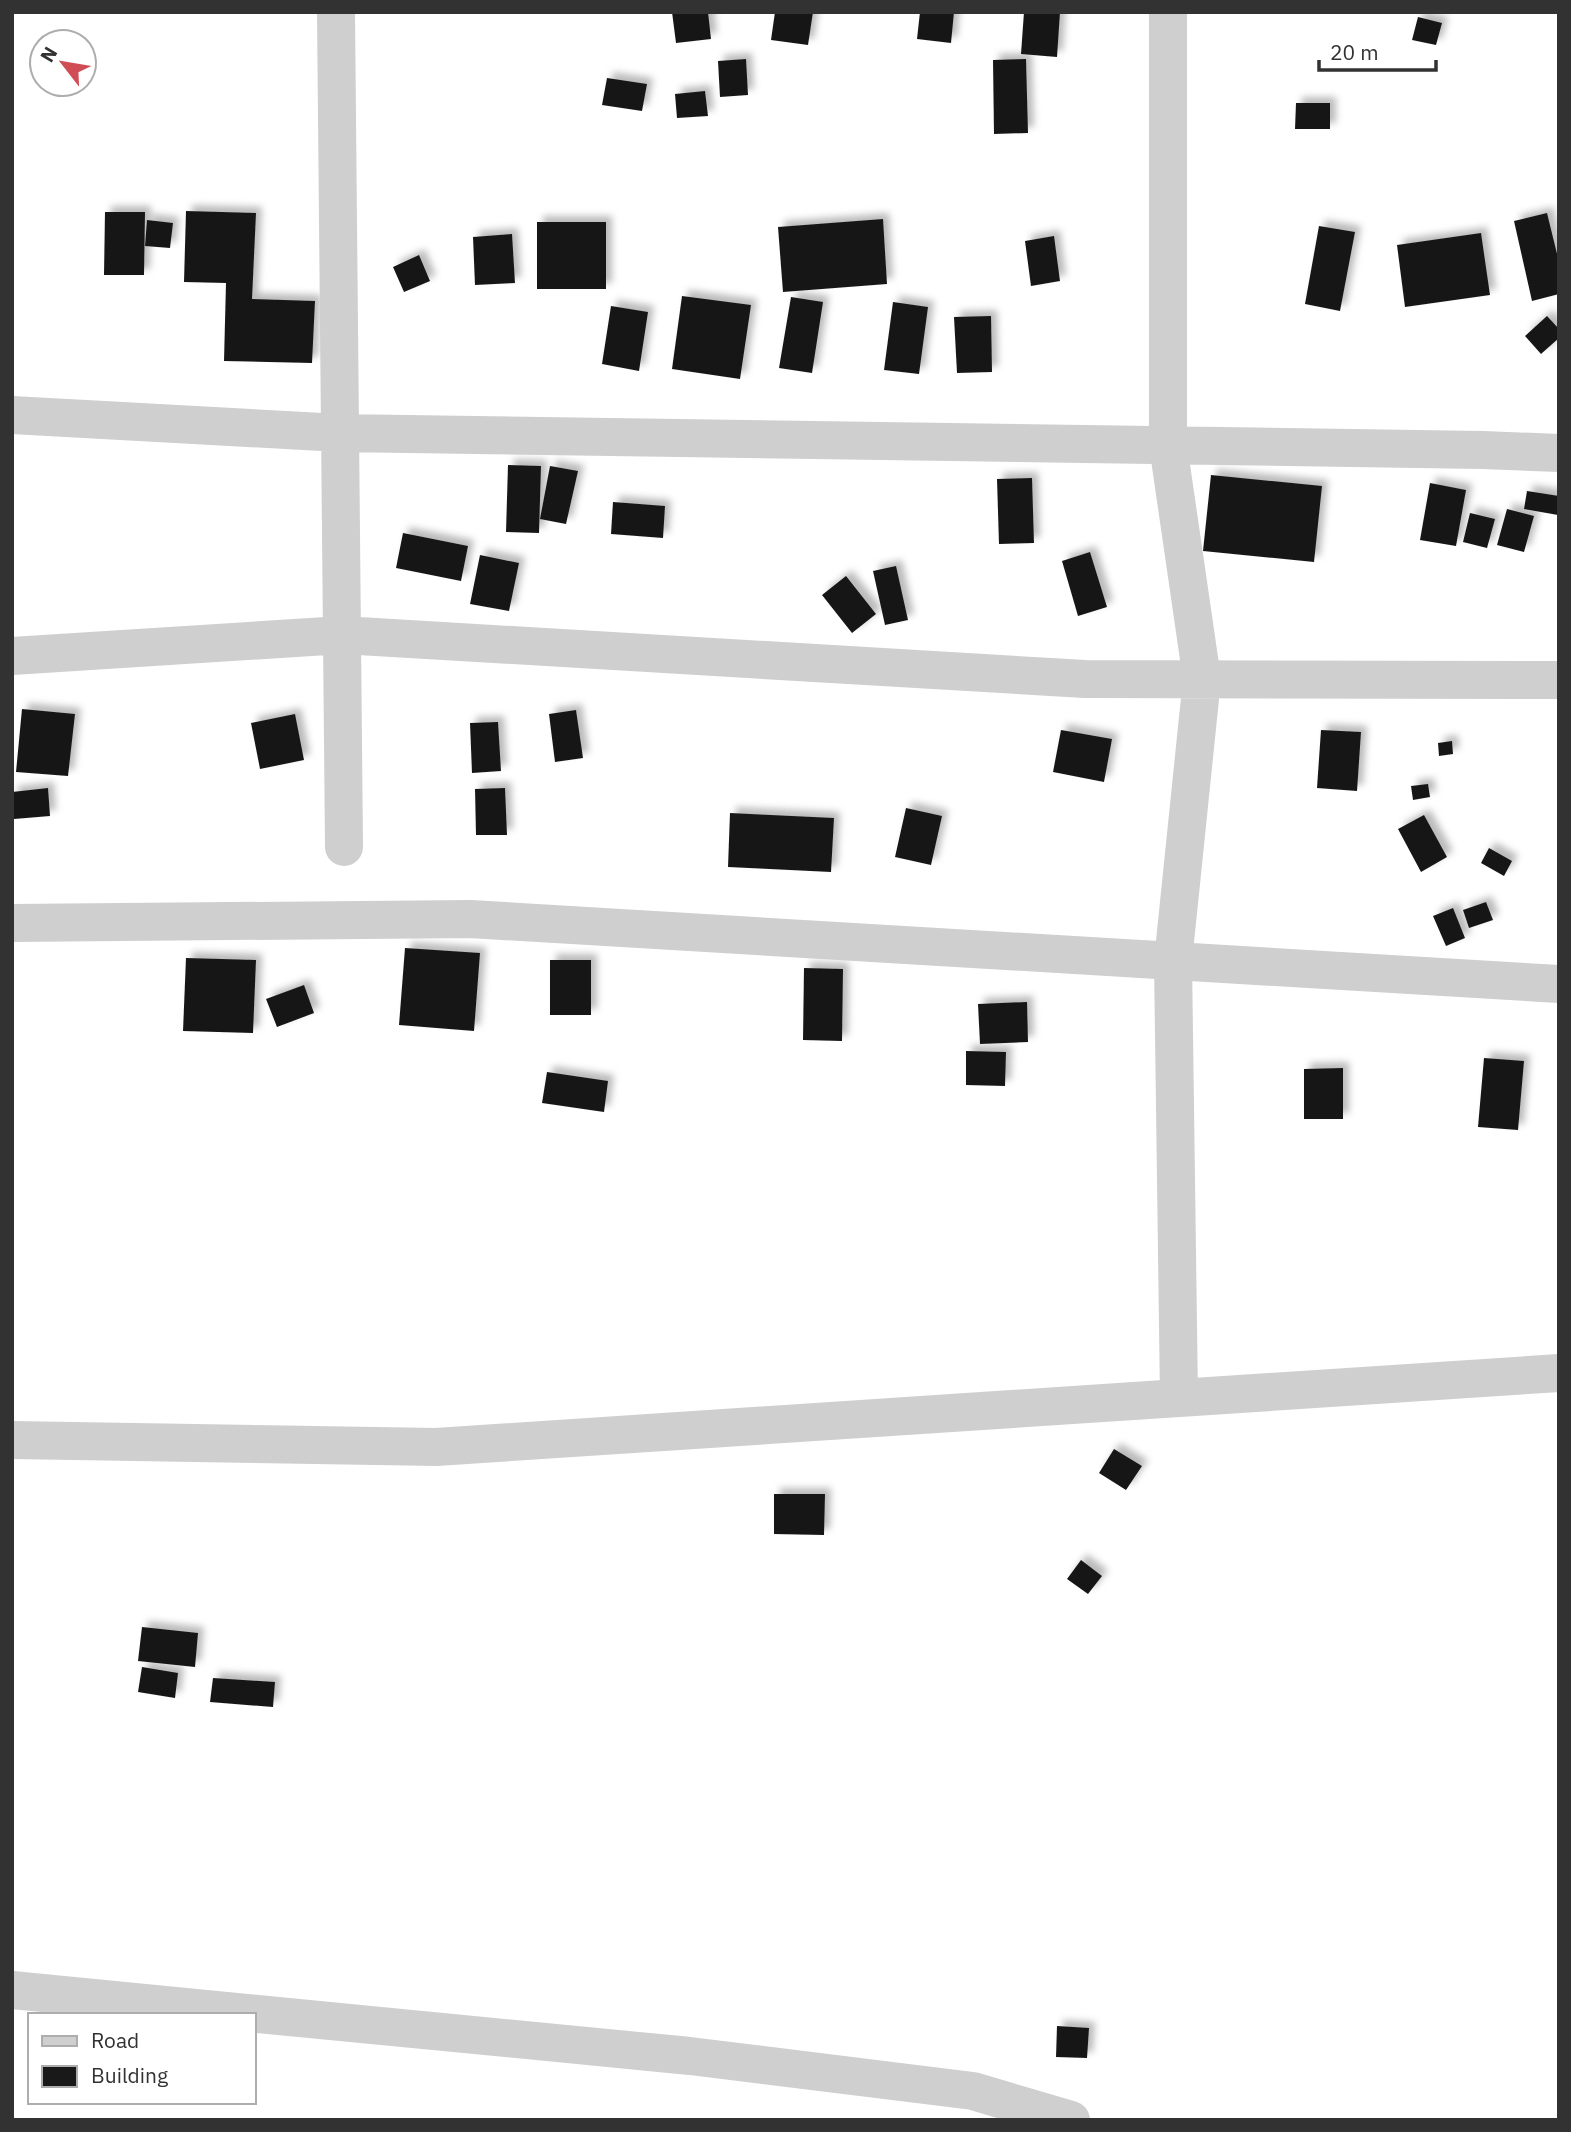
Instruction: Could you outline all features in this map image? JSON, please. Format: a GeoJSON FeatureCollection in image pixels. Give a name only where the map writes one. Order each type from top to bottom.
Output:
{"type":"FeatureCollection","features":[{"type":"Feature","properties":{"kind":"street"},"geometry":{"type":"LineString","coordinates":[[336,12],[344,846]]}},
{"type":"Feature","properties":{"kind":"street"},"geometry":{"type":"LineString","coordinates":[[1168,12],[1168,445],[1202,679],[1173,961],[1179,1398]]}},
{"type":"Feature","properties":{"kind":"street"},"geometry":{"type":"LineString","coordinates":[[12,415],[340,433],[1559,453]]}},
{"type":"Feature","properties":{"kind":"street"},"geometry":{"type":"LineString","coordinates":[[12,656],[342,635],[1085,679],[1559,680]]}},
{"type":"Feature","properties":{"kind":"street"},"geometry":{"type":"LineString","coordinates":[[12,923],[470,919],[1559,984]]}},
{"type":"Feature","properties":{"kind":"street"},"geometry":{"type":"LineString","coordinates":[[12,1440],[436,1447],[1559,1373]]}},
{"type":"Feature","properties":{"kind":"street"},"geometry":{"type":"LineString","coordinates":[[12,1990],[248,2013]]}},
{"type":"Feature","properties":{"kind":"street"},"geometry":{"type":"LineString","coordinates":[[256,2014],[690,2056],[973,2091],[1071,2120]]}},
{"type":"Feature","properties":{"kind":"building"},"geometry":{"type":"Polygon","coordinates":[[[672,12],[708,12],[711,39],[676,43],[672,12]]]}},
{"type":"Feature","properties":{"kind":"building"},"geometry":{"type":"Polygon","coordinates":[[[775,12],[813,12],[808,45],[771,40],[775,12]]]}},
{"type":"Feature","properties":{"kind":"building"},"geometry":{"type":"Polygon","coordinates":[[[920,12],[954,12],[951,43],[917,39],[920,12]]]}},
{"type":"Feature","properties":{"kind":"building"},"geometry":{"type":"Polygon","coordinates":[[[1024,12],[1060,12],[1057,57],[1021,54],[1024,12]]]}},
{"type":"Feature","properties":{"kind":"building"},"geometry":{"type":"Polygon","coordinates":[[[1418,17],[1442,23],[1436,45],[1412,40],[1418,17]]]}},
{"type":"Feature","properties":{"kind":"building"},"geometry":{"type":"Polygon","coordinates":[[[746,59],[748,95],[720,97],[718,61],[746,59]]]}},
{"type":"Feature","properties":{"kind":"building"},"geometry":{"type":"Polygon","coordinates":[[[1026,59],[1028,133],[994,134],[993,60],[1026,59]]]}},
{"type":"Feature","properties":{"kind":"building"},"geometry":{"type":"Polygon","coordinates":[[[607,78],[647,84],[642,111],[602,105],[607,78]]]}},
{"type":"Feature","properties":{"kind":"building"},"geometry":{"type":"Polygon","coordinates":[[[705,91],[708,116],[677,118],[675,94],[705,91]]]}},
{"type":"Feature","properties":{"kind":"building"},"geometry":{"type":"Polygon","coordinates":[[[1296,103],[1330,103],[1330,129],[1295,129],[1296,103]]]}},
{"type":"Feature","properties":{"kind":"building"},"geometry":{"type":"Polygon","coordinates":[[[186,211],[256,213],[252,299],[315,301],[312,363],[224,361],[226,283],[184,282],[186,211]]]}},
{"type":"Feature","properties":{"kind":"building"},"geometry":{"type":"Polygon","coordinates":[[[105,212],[145,212],[144,275],[104,275],[105,212]]]}},
{"type":"Feature","properties":{"kind":"building"},"geometry":{"type":"Polygon","coordinates":[[[1547,213],[1559,262],[1559,294],[1532,301],[1514,221],[1547,213]]]}},
{"type":"Feature","properties":{"kind":"building"},"geometry":{"type":"Polygon","coordinates":[[[883,219],[887,284],[783,292],[778,227],[883,219]]]}},
{"type":"Feature","properties":{"kind":"building"},"geometry":{"type":"Polygon","coordinates":[[[147,220],[173,223],[170,248],[145,246],[147,220]]]}},
{"type":"Feature","properties":{"kind":"building"},"geometry":{"type":"Polygon","coordinates":[[[537,222],[606,222],[606,289],[537,289],[537,222]]]}},
{"type":"Feature","properties":{"kind":"building"},"geometry":{"type":"Polygon","coordinates":[[[1319,226],[1355,232],[1340,311],[1305,304],[1319,226]]]}},
{"type":"Feature","properties":{"kind":"building"},"geometry":{"type":"Polygon","coordinates":[[[1481,233],[1490,295],[1405,307],[1397,245],[1481,233]]]}},
{"type":"Feature","properties":{"kind":"building"},"geometry":{"type":"Polygon","coordinates":[[[512,234],[515,283],[475,285],[473,237],[512,234]]]}},
{"type":"Feature","properties":{"kind":"building"},"geometry":{"type":"Polygon","coordinates":[[[1054,236],[1060,281],[1031,286],[1025,241],[1054,236]]]}},
{"type":"Feature","properties":{"kind":"building"},"geometry":{"type":"Polygon","coordinates":[[[419,255],[430,281],[404,292],[393,267],[419,255]]]}},
{"type":"Feature","properties":{"kind":"building"},"geometry":{"type":"Polygon","coordinates":[[[682,296],[751,305],[740,379],[672,369],[682,296]]]}},
{"type":"Feature","properties":{"kind":"building"},"geometry":{"type":"Polygon","coordinates":[[[791,297],[823,302],[812,373],[779,368],[791,297]]]}},
{"type":"Feature","properties":{"kind":"building"},"geometry":{"type":"Polygon","coordinates":[[[893,302],[928,307],[919,374],[884,370],[893,302]]]}},
{"type":"Feature","properties":{"kind":"building"},"geometry":{"type":"Polygon","coordinates":[[[611,306],[648,312],[639,371],[602,364],[611,306]]]}},
{"type":"Feature","properties":{"kind":"building"},"geometry":{"type":"Polygon","coordinates":[[[991,316],[992,372],[957,373],[954,317],[991,316]]]}},
{"type":"Feature","properties":{"kind":"building"},"geometry":{"type":"Polygon","coordinates":[[[1547,316],[1559,329],[1559,338],[1541,354],[1525,336],[1547,316]]]}},
{"type":"Feature","properties":{"kind":"building"},"geometry":{"type":"Polygon","coordinates":[[[508,465],[541,466],[539,533],[506,532],[508,465]]]}},
{"type":"Feature","properties":{"kind":"building"},"geometry":{"type":"Polygon","coordinates":[[[550,466],[578,471],[566,524],[540,519],[550,466]]]}},
{"type":"Feature","properties":{"kind":"building"},"geometry":{"type":"Polygon","coordinates":[[[1211,475],[1322,486],[1314,562],[1203,551],[1211,475]]]}},
{"type":"Feature","properties":{"kind":"building"},"geometry":{"type":"Polygon","coordinates":[[[1032,478],[1034,543],[999,544],[997,479],[1032,478]]]}},
{"type":"Feature","properties":{"kind":"building"},"geometry":{"type":"Polygon","coordinates":[[[1430,483],[1466,490],[1456,546],[1420,540],[1430,483]]]}},
{"type":"Feature","properties":{"kind":"building"},"geometry":{"type":"Polygon","coordinates":[[[1527,491],[1559,496],[1558,515],[1524,509],[1527,491]]]}},
{"type":"Feature","properties":{"kind":"building"},"geometry":{"type":"Polygon","coordinates":[[[613,502],[665,506],[663,538],[611,534],[613,502]]]}},
{"type":"Feature","properties":{"kind":"building"},"geometry":{"type":"Polygon","coordinates":[[[1507,509],[1534,516],[1524,552],[1497,545],[1507,509]]]}},
{"type":"Feature","properties":{"kind":"building"},"geometry":{"type":"Polygon","coordinates":[[[1470,513],[1495,519],[1487,548],[1463,542],[1470,513]]]}},
{"type":"Feature","properties":{"kind":"building"},"geometry":{"type":"Polygon","coordinates":[[[403,533],[468,546],[461,581],[396,568],[403,533]]]}},
{"type":"Feature","properties":{"kind":"building"},"geometry":{"type":"Polygon","coordinates":[[[1090,552],[1107,607],[1078,616],[1062,561],[1090,552]]]}},
{"type":"Feature","properties":{"kind":"building"},"geometry":{"type":"Polygon","coordinates":[[[480,555],[519,563],[509,611],[470,604],[480,555]]]}},
{"type":"Feature","properties":{"kind":"building"},"geometry":{"type":"Polygon","coordinates":[[[896,566],[908,620],[885,625],[873,571],[896,566]]]}},
{"type":"Feature","properties":{"kind":"building"},"geometry":{"type":"Polygon","coordinates":[[[846,576],[876,614],[852,633],[822,595],[846,576]]]}},
{"type":"Feature","properties":{"kind":"building"},"geometry":{"type":"Polygon","coordinates":[[[22,709],[75,714],[68,776],[16,772],[22,709]]]}},
{"type":"Feature","properties":{"kind":"building"},"geometry":{"type":"Polygon","coordinates":[[[576,710],[583,758],[555,762],[549,714],[576,710]]]}},
{"type":"Feature","properties":{"kind":"building"},"geometry":{"type":"Polygon","coordinates":[[[295,714],[304,760],[260,769],[251,723],[295,714]]]}},
{"type":"Feature","properties":{"kind":"building"},"geometry":{"type":"Polygon","coordinates":[[[498,722],[501,771],[472,773],[470,723],[498,722]]]}},
{"type":"Feature","properties":{"kind":"building"},"geometry":{"type":"Polygon","coordinates":[[[1061,730],[1112,739],[1104,782],[1053,772],[1061,730]]]}},
{"type":"Feature","properties":{"kind":"building"},"geometry":{"type":"Polygon","coordinates":[[[1321,730],[1361,732],[1357,791],[1317,788],[1321,730]]]}},
{"type":"Feature","properties":{"kind":"building"},"geometry":{"type":"Polygon","coordinates":[[[1452,741],[1453,754],[1439,756],[1438,743],[1452,741]]]}},
{"type":"Feature","properties":{"kind":"building"},"geometry":{"type":"Polygon","coordinates":[[[1428,784],[1430,797],[1413,800],[1411,786],[1428,784]]]}},
{"type":"Feature","properties":{"kind":"building"},"geometry":{"type":"Polygon","coordinates":[[[48,788],[50,816],[14,819],[12,792],[48,788]]]}},
{"type":"Feature","properties":{"kind":"building"},"geometry":{"type":"Polygon","coordinates":[[[505,788],[507,835],[476,835],[475,789],[505,788]]]}},
{"type":"Feature","properties":{"kind":"building"},"geometry":{"type":"Polygon","coordinates":[[[906,808],[942,816],[931,865],[895,857],[906,808]]]}},
{"type":"Feature","properties":{"kind":"building"},"geometry":{"type":"Polygon","coordinates":[[[730,813],[834,818],[831,872],[728,867],[730,813]]]}},
{"type":"Feature","properties":{"kind":"building"},"geometry":{"type":"Polygon","coordinates":[[[1424,815],[1447,857],[1421,872],[1398,829],[1424,815]]]}},
{"type":"Feature","properties":{"kind":"building"},"geometry":{"type":"Polygon","coordinates":[[[1489,848],[1512,861],[1504,876],[1481,863],[1489,848]]]}},
{"type":"Feature","properties":{"kind":"building"},"geometry":{"type":"Polygon","coordinates":[[[1486,902],[1493,920],[1469,928],[1463,910],[1486,902]]]}},
{"type":"Feature","properties":{"kind":"building"},"geometry":{"type":"Polygon","coordinates":[[[1453,908],[1465,938],[1446,946],[1433,916],[1453,908]]]}},
{"type":"Feature","properties":{"kind":"building"},"geometry":{"type":"Polygon","coordinates":[[[405,948],[480,953],[474,1031],[399,1025],[405,948]]]}},
{"type":"Feature","properties":{"kind":"building"},"geometry":{"type":"Polygon","coordinates":[[[186,958],[256,960],[253,1033],[183,1031],[186,958]]]}},
{"type":"Feature","properties":{"kind":"building"},"geometry":{"type":"Polygon","coordinates":[[[550,960],[591,960],[591,1015],[550,1015],[550,960]]]}},
{"type":"Feature","properties":{"kind":"building"},"geometry":{"type":"Polygon","coordinates":[[[804,968],[843,969],[842,1041],[803,1040],[804,968]]]}},
{"type":"Feature","properties":{"kind":"building"},"geometry":{"type":"Polygon","coordinates":[[[304,985],[314,1013],[277,1027],[266,999],[304,985]]]}},
{"type":"Feature","properties":{"kind":"building"},"geometry":{"type":"Polygon","coordinates":[[[1027,1002],[1028,1042],[980,1044],[978,1004],[1027,1002]]]}},
{"type":"Feature","properties":{"kind":"building"},"geometry":{"type":"Polygon","coordinates":[[[966,1051],[1006,1052],[1005,1086],[966,1085],[966,1051]]]}},
{"type":"Feature","properties":{"kind":"building"},"geometry":{"type":"Polygon","coordinates":[[[1484,1058],[1524,1061],[1518,1130],[1478,1127],[1484,1058]]]}},
{"type":"Feature","properties":{"kind":"building"},"geometry":{"type":"Polygon","coordinates":[[[1343,1068],[1343,1119],[1304,1119],[1304,1069],[1343,1068]]]}},
{"type":"Feature","properties":{"kind":"building"},"geometry":{"type":"Polygon","coordinates":[[[547,1072],[608,1081],[604,1112],[542,1103],[547,1072]]]}},
{"type":"Feature","properties":{"kind":"building"},"geometry":{"type":"Polygon","coordinates":[[[1114,1449],[1142,1466],[1126,1490],[1099,1473],[1114,1449]]]}},
{"type":"Feature","properties":{"kind":"building"},"geometry":{"type":"Polygon","coordinates":[[[774,1494],[825,1494],[824,1535],[774,1534],[774,1494]]]}},
{"type":"Feature","properties":{"kind":"building"},"geometry":{"type":"Polygon","coordinates":[[[1081,1560],[1102,1576],[1088,1594],[1067,1579],[1081,1560]]]}},
{"type":"Feature","properties":{"kind":"building"},"geometry":{"type":"Polygon","coordinates":[[[142,1627],[198,1633],[195,1667],[138,1661],[142,1627]]]}},
{"type":"Feature","properties":{"kind":"building"},"geometry":{"type":"Polygon","coordinates":[[[142,1667],[178,1673],[175,1698],[138,1692],[142,1667]]]}},
{"type":"Feature","properties":{"kind":"building"},"geometry":{"type":"Polygon","coordinates":[[[213,1678],[275,1682],[273,1707],[210,1702],[213,1678]]]}},
{"type":"Feature","properties":{"kind":"building"},"geometry":{"type":"Polygon","coordinates":[[[1057,2026],[1089,2028],[1087,2058],[1056,2057],[1057,2026]]]}}]}
